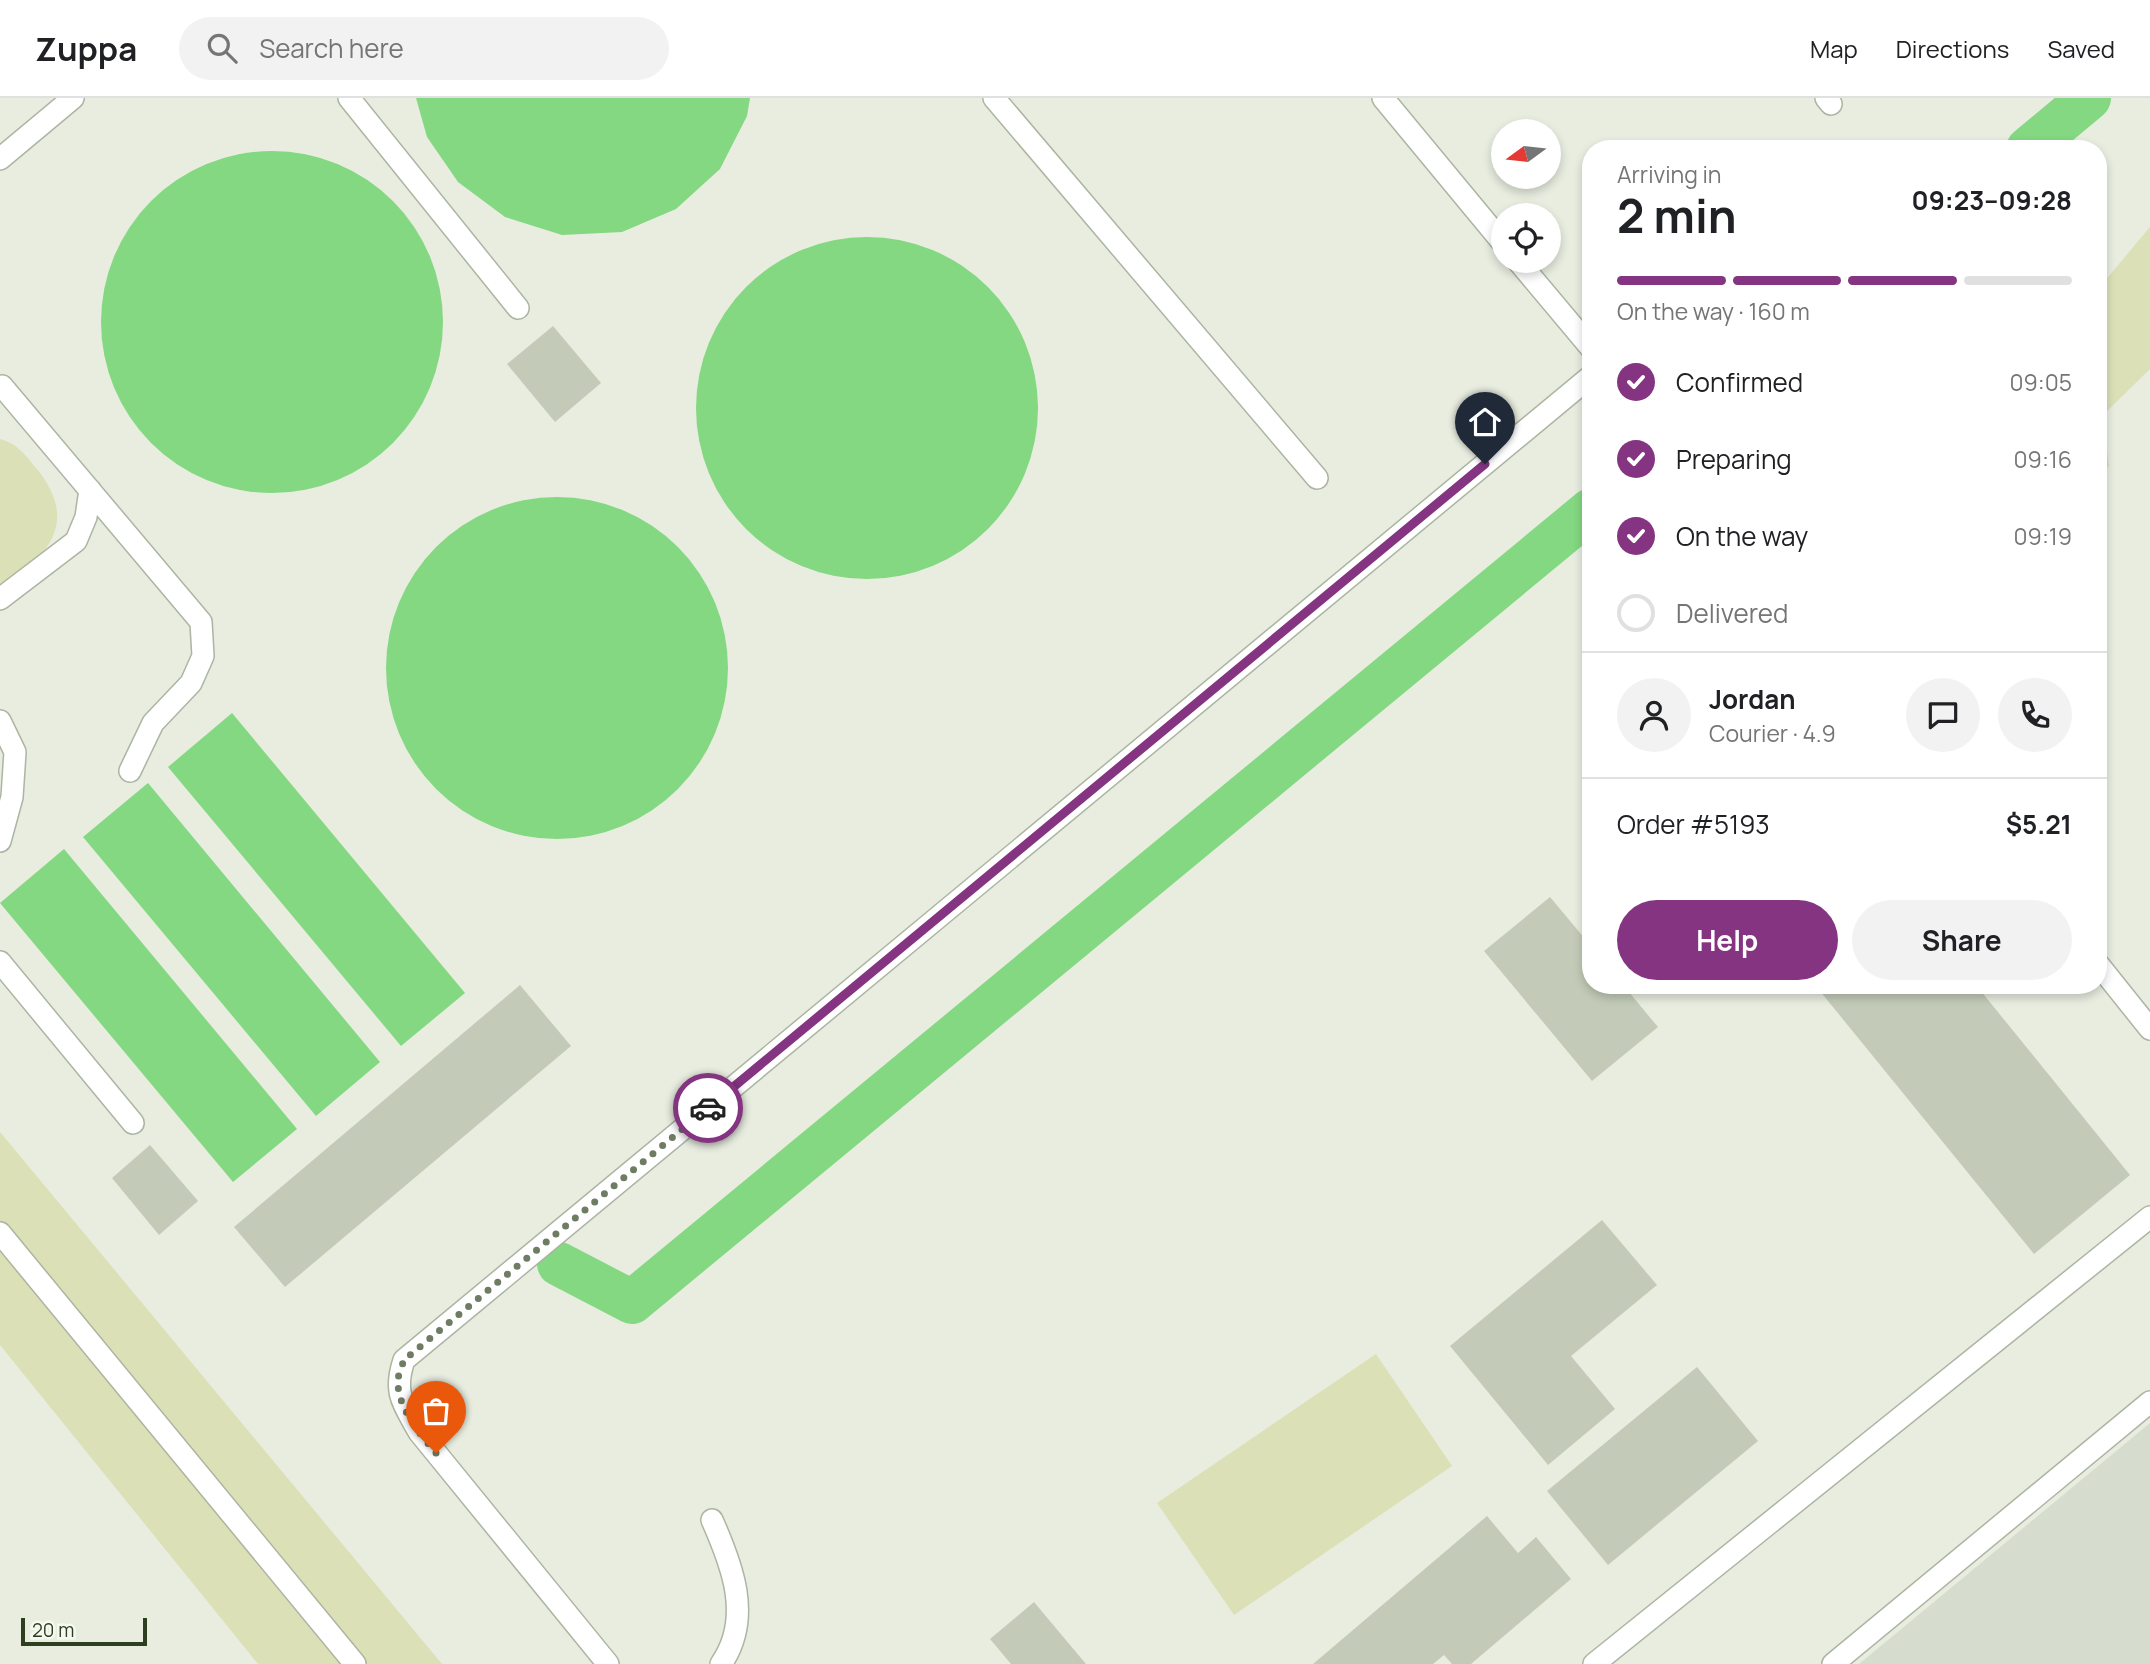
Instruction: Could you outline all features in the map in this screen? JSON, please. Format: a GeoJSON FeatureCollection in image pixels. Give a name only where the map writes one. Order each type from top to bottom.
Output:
{"type":"FeatureCollection","features":[{"type":"Feature","properties":{"kind":"street"},"geometry":{"type":"LineString","coordinates":[[0,159],[73,98]]}},
{"type":"Feature","properties":{"kind":"street"},"geometry":{"type":"LineString","coordinates":[[349,98],[518,308]]}},
{"type":"Feature","properties":{"kind":"street"},"geometry":{"type":"LineString","coordinates":[[994,98],[1317,478]]}},
{"type":"Feature","properties":{"kind":"street"},"geometry":{"type":"LineString","coordinates":[[1382,98],[1491,229]]}},
{"type":"Feature","properties":{"kind":"street"},"geometry":{"type":"LineString","coordinates":[[1528,273],[1582,337]]}},
{"type":"Feature","properties":{"kind":"street"},"geometry":{"type":"LineString","coordinates":[[608,1664],[419,1432],[402,1402],[398,1380],[404,1360],[1582,383]]}},
{"type":"Feature","properties":{"kind":"street"},"geometry":{"type":"LineString","coordinates":[[1,386],[201,622],[203,656],[191,683],[153,723],[130,771]]}},
{"type":"Feature","properties":{"kind":"street"},"geometry":{"type":"LineString","coordinates":[[0,599],[76,541],[86,517],[90,491]]}},
{"type":"Feature","properties":{"kind":"street"},"geometry":{"type":"LineString","coordinates":[[0,721],[15,751],[12,797],[0,841]]}},
{"type":"Feature","properties":{"kind":"street"},"geometry":{"type":"LineString","coordinates":[[0,962],[133,1123]]}},
{"type":"Feature","properties":{"kind":"street"},"geometry":{"type":"LineString","coordinates":[[2107,975],[2150,1029]]}},
{"type":"Feature","properties":{"kind":"street"},"geometry":{"type":"LineString","coordinates":[[1594,1664],[2150,1217]]}},
{"type":"Feature","properties":{"kind":"street"},"geometry":{"type":"LineString","coordinates":[[0,1233],[355,1664]]}},
{"type":"Feature","properties":{"kind":"street"},"geometry":{"type":"LineString","coordinates":[[1833,1664],[2150,1402]]}},
{"type":"Feature","properties":{"kind":"street"},"geometry":{"type":"LineString","coordinates":[[712,1520],[731,1562],[739,1612],[728,1654],[721,1664]]}},
{"type":"Feature","properties":{"kind":"shaded area"},"geometry":{"type":"Polygon","coordinates":[[[416,98],[750,98],[747,116],[720,169],[676,209],[622,232],[562,235],[505,217],[458,182],[427,137],[416,98]]]}},
{"type":"Feature","properties":{"kind":"shaded area"},"geometry":{"type":"Polygon","coordinates":[[[255,151],[289,151],[322,158],[353,171],[381,189],[405,213],[423,241],[436,272],[443,305],[440,355],[430,388],[405,431],[381,455],[353,473],[322,486],[289,493],[255,493],[222,486],[191,473],[163,455],[139,431],[121,403],[108,372],[101,339],[101,305],[108,272],[121,241],[139,213],[163,189],[191,171],[222,158],[255,151]]]}},
{"type":"Feature","properties":{"kind":"shaded area"},"geometry":{"type":"Polygon","coordinates":[[[2150,227],[2150,369],[2107,411],[2107,278],[2150,227]]]}},
{"type":"Feature","properties":{"kind":"shaded area"},"geometry":{"type":"Polygon","coordinates":[[[850,237],[884,237],[917,244],[948,257],[976,276],[999,299],[1018,327],[1031,358],[1038,391],[1038,425],[1031,458],[1018,489],[999,517],[976,540],[948,559],[917,572],[884,579],[850,579],[817,572],[786,559],[758,540],[735,517],[716,489],[703,458],[696,425],[696,391],[703,358],[716,327],[735,299],[758,276],[786,257],[817,244],[850,237]]]}},
{"type":"Feature","properties":{"kind":"shaded area"},"geometry":{"type":"Polygon","coordinates":[[[0,439],[16,447],[37,469],[50,488],[56,506],[57,522],[53,537],[44,551],[32,564],[0,588],[0,439]]]}},
{"type":"Feature","properties":{"kind":"shaded area"},"geometry":{"type":"Polygon","coordinates":[[[540,497],[574,497],[607,504],[638,517],[666,536],[689,559],[708,587],[721,618],[728,651],[728,685],[721,718],[708,749],[689,777],[666,800],[638,819],[607,832],[574,839],[540,839],[507,832],[476,819],[448,800],[425,777],[406,749],[393,718],[386,685],[386,651],[393,618],[406,587],[425,559],[448,536],[476,517],[507,504],[540,497]]]}},
{"type":"Feature","properties":{"kind":"shaded area"},"geometry":{"type":"Polygon","coordinates":[[[232,713],[465,993],[401,1046],[168,767],[232,713]]]}},
{"type":"Feature","properties":{"kind":"shaded area"},"geometry":{"type":"Polygon","coordinates":[[[148,783],[380,1062],[316,1116],[83,837],[148,783]]]}},
{"type":"Feature","properties":{"kind":"shaded area"},"geometry":{"type":"Polygon","coordinates":[[[64,849],[297,1129],[233,1182],[0,903],[64,849]]]}},
{"type":"Feature","properties":{"kind":"shaded area"},"geometry":{"type":"Polygon","coordinates":[[[0,1132],[442,1664],[258,1664],[0,1345],[0,1132]]]}},
{"type":"Feature","properties":{"kind":"shaded area"},"geometry":{"type":"Polygon","coordinates":[[[1376,1354],[1452,1466],[1234,1615],[1157,1503],[1376,1354]]]}},
{"type":"Feature","properties":{"kind":"shaded area"},"geometry":{"type":"Polygon","coordinates":[[[2150,1423],[2150,1664],[1859,1664],[2150,1423]]]}},
{"type":"Feature","properties":{"kind":"building"},"geometry":{"type":"Polygon","coordinates":[[[553,326],[601,383],[555,422],[507,364],[553,326]]]}},
{"type":"Feature","properties":{"kind":"building"},"geometry":{"type":"Polygon","coordinates":[[[1550,897],[1582,935],[1582,994],[1630,994],[1658,1027],[1592,1081],[1484,951],[1550,897]]]}},
{"type":"Feature","properties":{"kind":"building"},"geometry":{"type":"Polygon","coordinates":[[[520,985],[571,1046],[285,1287],[234,1227],[520,985]]]}},
{"type":"Feature","properties":{"kind":"building"},"geometry":{"type":"Polygon","coordinates":[[[1822,994],[1983,994],[2130,1175],[2034,1254],[1822,994]]]}},
{"type":"Feature","properties":{"kind":"building"},"geometry":{"type":"Polygon","coordinates":[[[150,1145],[198,1201],[159,1235],[112,1178],[150,1145]]]}},
{"type":"Feature","properties":{"kind":"building"},"geometry":{"type":"Polygon","coordinates":[[[1602,1220],[1657,1285],[1571,1356],[1615,1409],[1548,1465],[1450,1346],[1602,1220]]]}},
{"type":"Feature","properties":{"kind":"building"},"geometry":{"type":"Polygon","coordinates":[[[1697,1367],[1758,1441],[1608,1565],[1547,1491],[1697,1367]]]}},
{"type":"Feature","properties":{"kind":"building"},"geometry":{"type":"Polygon","coordinates":[[[1487,1516],[1518,1553],[1536,1537],[1571,1579],[1471,1664],[1452,1664],[1444,1655],[1433,1664],[1313,1664],[1487,1516]]]}},
{"type":"Feature","properties":{"kind":"building"},"geometry":{"type":"Polygon","coordinates":[[[1034,1602],[1086,1664],[1011,1664],[990,1639],[1034,1602]]]}},
{"type":"Feature","properties":{"kind":"waterway"},"geometry":{"type":"LineString","coordinates":[[2039,140],[2089,98]]}},
{"type":"Feature","properties":{"kind":"waterway"},"geometry":{"type":"LineString","coordinates":[[559,1264],[632,1302],[1582,517]]}},
{"type":"Feature","properties":{"kind":"way so far"},"geometry":{"type":"LineString","coordinates":[[436,1453],[419,1432],[402,1402],[398,1380],[404,1360],[708,1108]]}},
{"type":"Feature","properties":{"kind":"route"},"geometry":{"type":"LineString","coordinates":[[708,1108],[1485,464]]}}]}
